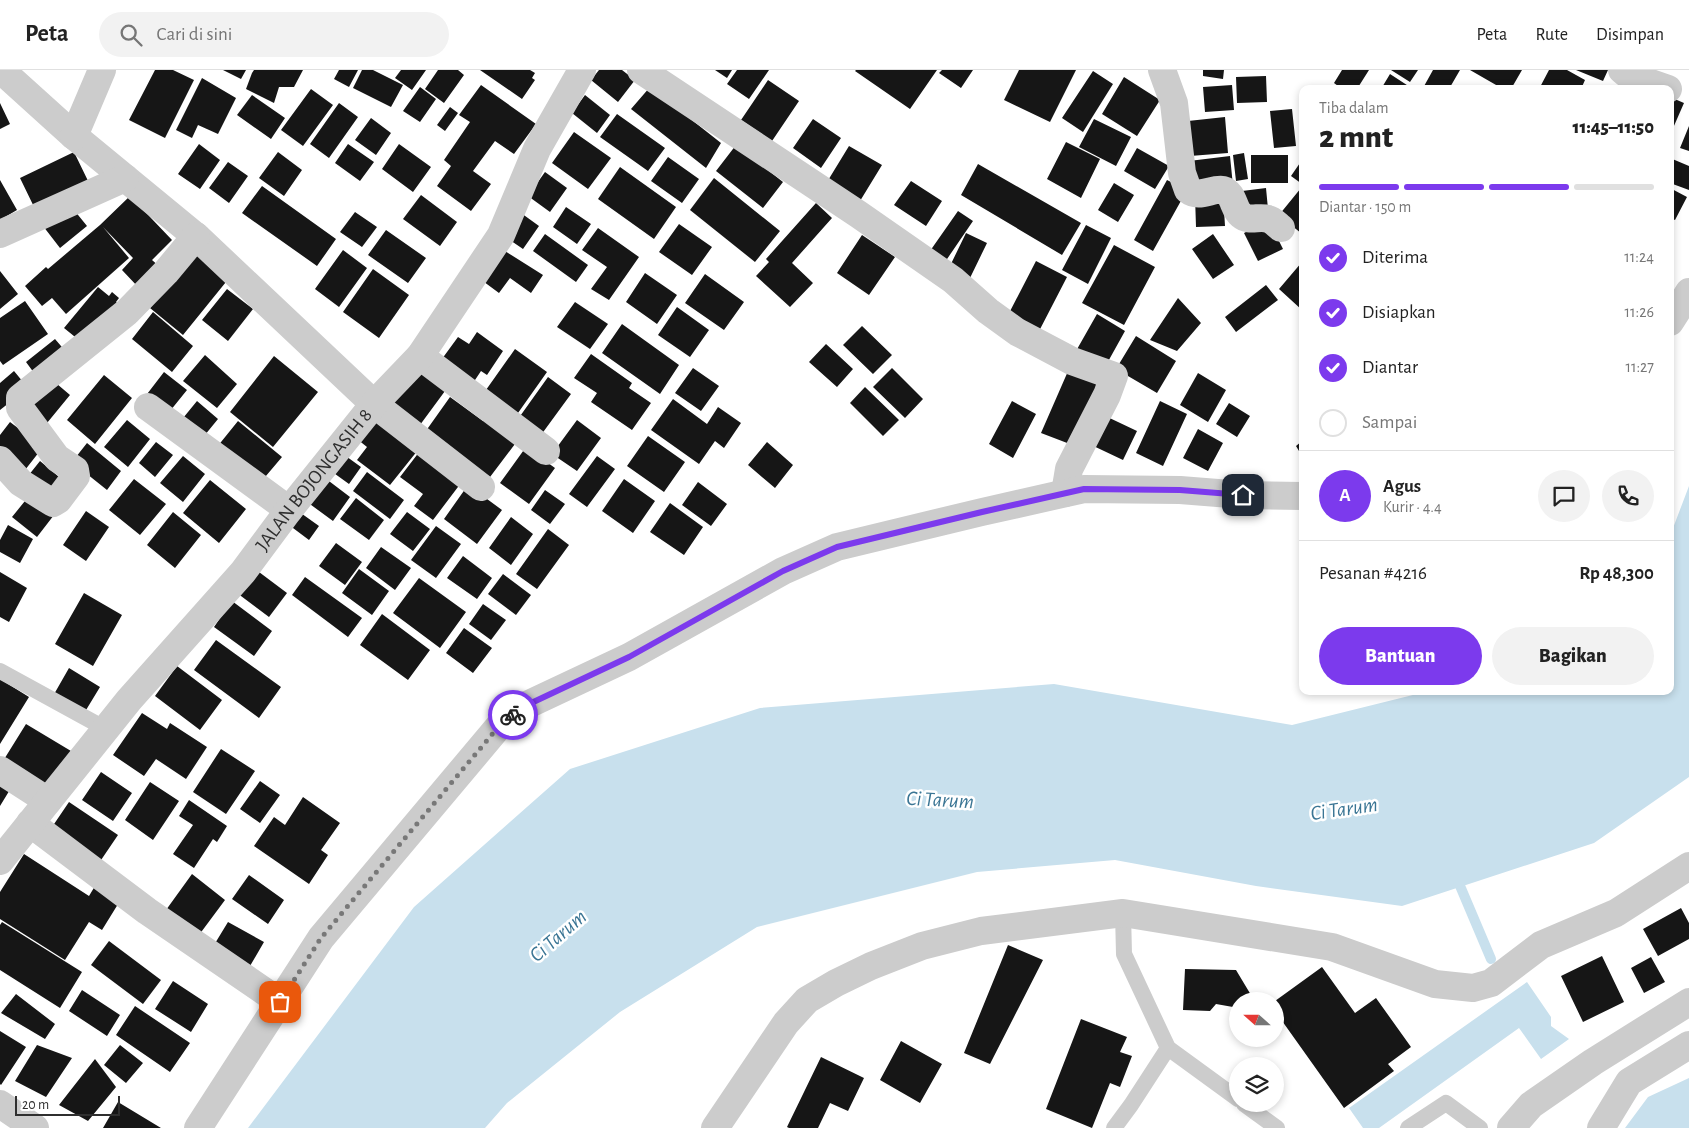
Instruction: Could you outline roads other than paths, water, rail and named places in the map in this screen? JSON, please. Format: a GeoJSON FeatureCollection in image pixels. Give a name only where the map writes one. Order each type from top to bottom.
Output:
{"type":"FeatureCollection","features":[{"type":"Feature","properties":{"kind":"street"},"geometry":{"type":"LineString","coordinates":[[1,70],[74,136],[196,236],[374,404],[481,486]]}},
{"type":"Feature","properties":{"kind":"street"},"geometry":{"type":"LineString","coordinates":[[74,136],[102,70]]}},
{"type":"Feature","properties":{"kind":"street","name":"JALAN BOJONGASIH 8"},"geometry":{"type":"LineString","coordinates":[[0,861],[129,700],[243,572],[289,510],[374,404],[420,356],[501,235],[537,149],[582,70]]}},
{"type":"Feature","properties":{"kind":"street"},"geometry":{"type":"LineString","coordinates":[[642,70],[858,214],[953,280],[988,311],[1017,332],[1072,361],[1114,376],[1107,395],[1069,470],[1065,494]]}},
{"type":"Feature","properties":{"kind":"street"},"geometry":{"type":"LineString","coordinates":[[1162,70],[1174,103],[1182,173],[1188,190],[1196,194],[1226,191],[1230,194],[1240,215],[1245,218],[1268,219],[1280,228]]}},
{"type":"Feature","properties":{"kind":"street"},"geometry":{"type":"LineString","coordinates":[[1622,70],[1634,77],[1657,85]]}},
{"type":"Feature","properties":{"kind":"street"},"geometry":{"type":"LineString","coordinates":[[1674,91],[1689,96]]}},
{"type":"Feature","properties":{"kind":"street"},"geometry":{"type":"LineString","coordinates":[[0,234],[125,178]]}},
{"type":"Feature","properties":{"kind":"street"},"geometry":{"type":"LineString","coordinates":[[0,460],[21,482],[53,503],[58,500],[76,476],[75,470],[57,458],[20,408],[20,398],[128,312],[166,272],[196,236]]}},
{"type":"Feature","properties":{"kind":"street"},"geometry":{"type":"LineString","coordinates":[[1674,316],[1689,292]]}},
{"type":"Feature","properties":{"kind":"street"},"geometry":{"type":"LineString","coordinates":[[420,356],[546,452]]}},
{"type":"Feature","properties":{"kind":"street"},"geometry":{"type":"LineString","coordinates":[[148,407],[289,510]]}},
{"type":"Feature","properties":{"kind":"street"},"geometry":{"type":"LineString","coordinates":[[198,1128],[321,938],[500,725],[527,705],[629,657],[783,571],[837,547],[1084,489],[1170,490],[1243,495],[1299,496]]}},
{"type":"Feature","properties":{"kind":"street"},"geometry":{"type":"LineString","coordinates":[[0,770],[48,802]]}},
{"type":"Feature","properties":{"kind":"street"},"geometry":{"type":"LineString","coordinates":[[30,823],[147,911],[280,1002]]}},
{"type":"Feature","properties":{"kind":"street"},"geometry":{"type":"LineString","coordinates":[[715,1128],[786,1023],[807,1000],[871,966],[922,946],[981,931],[1123,913],[1332,946],[1435,984],[1473,988],[1491,983],[1541,944],[1616,913],[1689,866]]}},
{"type":"Feature","properties":{"kind":"street"},"geometry":{"type":"LineString","coordinates":[[1511,1128],[1531,1105],[1593,1062],[1689,1002]]}},
{"type":"Feature","properties":{"kind":"street"},"geometry":{"type":"LineString","coordinates":[[1601,1128],[1629,1082],[1689,1045]]}},
{"type":"Feature","properties":{"kind":"street"},"geometry":{"type":"LineString","coordinates":[[0,1104],[35,1128]]}},
{"type":"Feature","properties":{"kind":"lane"},"geometry":{"type":"LineString","coordinates":[[0,671],[106,729]]}},
{"type":"Feature","properties":{"kind":"lane"},"geometry":{"type":"LineString","coordinates":[[1123,913],[1124,954],[1168,1048],[1229,1092]]}},
{"type":"Feature","properties":{"kind":"lane"},"geometry":{"type":"LineString","coordinates":[[1114,1128],[1168,1048]]}},
{"type":"Feature","properties":{"kind":"lane"},"geometry":{"type":"LineString","coordinates":[[1408,1128],[1446,1103],[1480,1128]]}},
{"type":"Feature","properties":{"kind":"lane"},"geometry":{"type":"LineString","coordinates":[[1255,1112],[1277,1128]]}},
{"type":"Feature","properties":{"kind":"water","name":"Ci Tarum"},"geometry":{"type":"Polygon","coordinates":[[[1689,486],[1689,777],[1594,843],[1402,906],[1256,886],[1115,860],[977,872],[757,927],[620,1012],[507,1103],[485,1128],[248,1128],[414,907],[570,769],[760,708],[1054,684],[1292,725],[1413,695],[1674,695],[1674,525],[1689,486]]]}},
{"type":"Feature","properties":{"kind":"water"},"geometry":{"type":"Polygon","coordinates":[[[1527,982],[1551,1017],[1551,1026],[1569,1039],[1541,1059],[1519,1028],[1379,1128],[1363,1128],[1349,1108],[1527,982]]]}},
{"type":"Feature","properties":{"kind":"water"},"geometry":{"type":"Polygon","coordinates":[[[1689,1078],[1689,1128],[1625,1128],[1648,1097],[1689,1078]]]}},
{"type":"Feature","properties":{"kind":"waterway"},"geometry":{"type":"LineString","coordinates":[[1455,874],[1491,959]]}}]}
